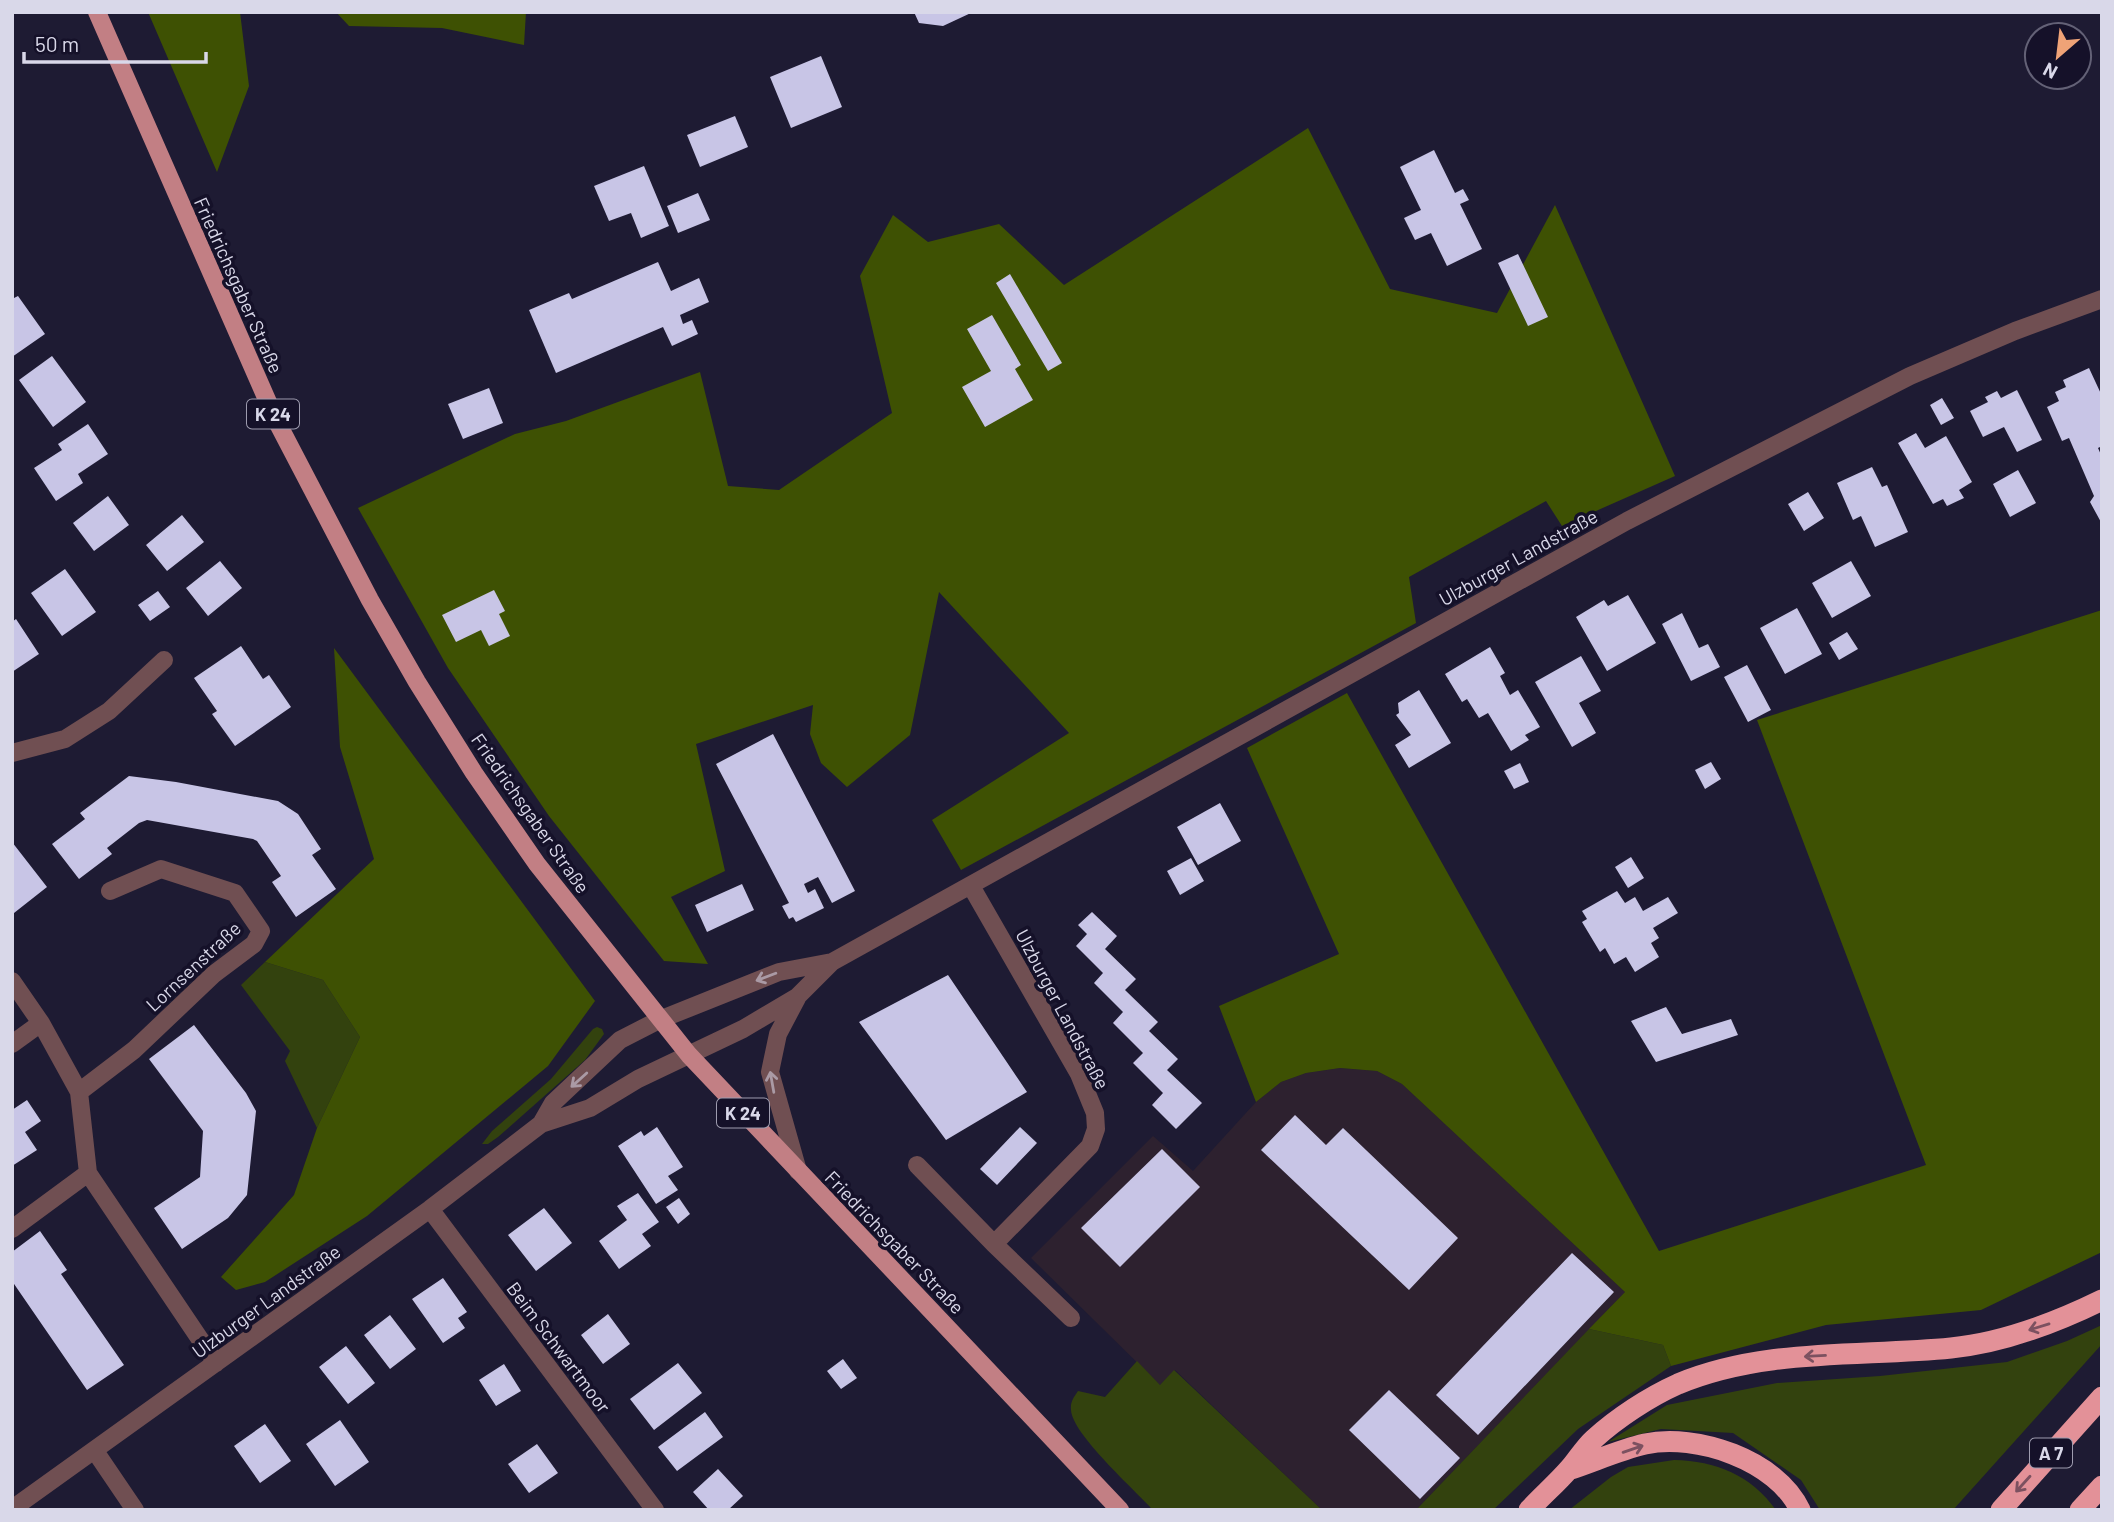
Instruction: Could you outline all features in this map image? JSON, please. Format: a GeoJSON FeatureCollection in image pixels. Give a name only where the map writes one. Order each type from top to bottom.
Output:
{"type":"FeatureCollection","features":[{"type":"Feature","properties":{"kind":"highway"},"geometry":{"type":"LineString","coordinates":[[1529,1510],[1568,1470],[1592,1440],[1632,1411],[1676,1385],[1735,1365],[1796,1357],[1953,1348],[2016,1334],[2062,1320],[2102,1300]]}},
{"type":"Feature","properties":{"kind":"highway","name":"A 7"},"geometry":{"type":"LineString","coordinates":[[2001,1510],[2102,1397]]}},
{"type":"Feature","properties":{"kind":"highway"},"geometry":{"type":"LineString","coordinates":[[1568,1470],[1646,1444],[1677,1441],[1712,1447],[1743,1457],[1773,1477],[1800,1510]]}},
{"type":"Feature","properties":{"kind":"highway"},"geometry":{"type":"LineString","coordinates":[[2080,1510],[2102,1486]]}},
{"type":"Feature","properties":{"kind":"main road","name":"Friedrichsgaber Straße"},"geometry":{"type":"LineString","coordinates":[[97,12],[275,418],[370,600],[474,773],[537,864],[689,1055],[1120,1510]]}},
{"type":"Feature","properties":{"kind":"street","name":"Ulzburger Landstraße"},"geometry":{"type":"LineString","coordinates":[[12,1509],[430,1209],[541,1124],[590,1108],[638,1079],[743,1029],[797,997],[832,962],[1595,538],[1910,376],[2015,331],[2102,299]]}},
{"type":"Feature","properties":{"kind":"street"},"geometry":{"type":"LineString","coordinates":[[12,753],[65,739],[109,711],[164,660]]}},
{"type":"Feature","properties":{"kind":"street","name":"Lornsenstraße"},"geometry":{"type":"LineString","coordinates":[[79,1091],[134,1050],[214,974],[254,944],[261,931],[236,893],[161,869],[110,891]]}},
{"type":"Feature","properties":{"kind":"street","name":"Ulzburger Landstraße"},"geometry":{"type":"LineString","coordinates":[[971,886],[1079,1074],[1095,1112],[1096,1129],[1090,1146],[994,1244]]}},
{"type":"Feature","properties":{"kind":"street","name":"Ulzburger Landstraße"},"geometry":{"type":"LineString","coordinates":[[541,1124],[553,1103],[620,1040],[659,1020],[779,972],[832,962]]}},
{"type":"Feature","properties":{"kind":"street"},"geometry":{"type":"LineString","coordinates":[[12,981],[41,1023],[79,1091],[88,1173],[216,1363]]}},
{"type":"Feature","properties":{"kind":"street","name":"Ulzburger Landstraße"},"geometry":{"type":"LineString","coordinates":[[797,997],[778,1034],[770,1072],[798,1171]]}},
{"type":"Feature","properties":{"kind":"street"},"geometry":{"type":"LineString","coordinates":[[12,1044],[41,1023]]}},
{"type":"Feature","properties":{"kind":"street"},"geometry":{"type":"LineString","coordinates":[[917,1165],[1071,1318]]}},
{"type":"Feature","properties":{"kind":"street"},"geometry":{"type":"LineString","coordinates":[[12,1229],[88,1173]]}},
{"type":"Feature","properties":{"kind":"street","name":"Beim Schwartmoor"},"geometry":{"type":"LineString","coordinates":[[430,1209],[655,1510]]}},
{"type":"Feature","properties":{"kind":"street"},"geometry":{"type":"LineString","coordinates":[[95,1451],[135,1510]]}},
{"type":"Feature","properties":{"kind":"shaded area"},"geometry":{"type":"Polygon","coordinates":[[[1340,1068],[1377,1071],[1402,1084],[1625,1292],[1416,1510],[1322,1510],[1175,1370],[1160,1385],[1031,1258],[1153,1136],[1193,1171],[1256,1102],[1281,1082],[1306,1073],[1340,1068]]]}},
{"type":"Feature","properties":{"kind":"green space"},"geometry":{"type":"Polygon","coordinates":[[[148,12],[240,12],[249,86],[217,172],[148,12]]]}},
{"type":"Feature","properties":{"kind":"green space"},"geometry":{"type":"Polygon","coordinates":[[[336,12],[526,12],[524,45],[442,28],[349,26],[336,12]]]}},
{"type":"Feature","properties":{"kind":"green space"},"geometry":{"type":"Polygon","coordinates":[[[1308,128],[1390,289],[1497,313],[1555,205],[1675,476],[1562,526],[1546,501],[1409,577],[1416,623],[961,870],[932,820],[1069,733],[939,592],[910,735],[847,787],[821,763],[810,734],[813,705],[696,744],[725,871],[671,897],[708,964],[664,961],[549,816],[448,668],[358,508],[515,434],[566,421],[700,372],[728,486],[779,490],[892,413],[860,276],[893,215],[928,242],[999,224],[1064,285],[1308,128]]]}},
{"type":"Feature","properties":{"kind":"green space"},"geometry":{"type":"Polygon","coordinates":[[[2102,610],[2102,1252],[1981,1310],[1826,1325],[1671,1366],[1663,1345],[1589,1329],[1625,1292],[1402,1084],[1377,1071],[1340,1068],[1306,1073],[1281,1082],[1256,1102],[1219,1006],[1339,954],[1247,748],[1347,693],[1659,1251],[1926,1165],[1757,720],[2102,610]]]}},
{"type":"Feature","properties":{"kind":"green space"},"geometry":{"type":"Polygon","coordinates":[[[334,648],[595,1001],[548,1066],[367,1216],[265,1282],[236,1290],[221,1277],[294,1195],[317,1128],[360,1037],[323,980],[265,962],[374,859],[340,747],[334,648]]]}},
{"type":"Feature","properties":{"kind":"green space"},"geometry":{"type":"Polygon","coordinates":[[[265,962],[323,980],[360,1037],[317,1128],[285,1061],[290,1051],[241,985],[265,962]]]}},
{"type":"Feature","properties":{"kind":"green space"},"geometry":{"type":"Polygon","coordinates":[[[597,1027],[602,1029],[604,1034],[585,1060],[498,1137],[488,1144],[482,1144],[492,1131],[551,1079],[597,1027]]]}},
{"type":"Feature","properties":{"kind":"green space"},"geometry":{"type":"Polygon","coordinates":[[[2102,1325],[2102,1344],[1953,1510],[1820,1510],[1801,1480],[1733,1433],[1661,1429],[1608,1442],[1667,1405],[1777,1383],[1880,1376],[2007,1362],[2067,1341],[2102,1325]]]}},
{"type":"Feature","properties":{"kind":"green space"},"geometry":{"type":"Polygon","coordinates":[[[1589,1329],[1663,1345],[1671,1366],[1578,1429],[1493,1510],[1416,1510],[1589,1329]]]}},
{"type":"Feature","properties":{"kind":"green space"},"geometry":{"type":"Polygon","coordinates":[[[1137,1361],[1160,1385],[1174,1370],[1322,1510],[1153,1510],[1093,1447],[1074,1420],[1071,1410],[1078,1391],[1105,1397],[1137,1361]]]}},
{"type":"Feature","properties":{"kind":"green space"},"geometry":{"type":"Polygon","coordinates":[[[1674,1460],[1704,1463],[1731,1472],[1755,1488],[1776,1510],[1569,1510],[1628,1467],[1674,1460]]]}},
{"type":"Feature","properties":{"kind":"building"},"geometry":{"type":"Polygon","coordinates":[[[914,12],[973,12],[943,26],[919,23],[914,12]]]}},
{"type":"Feature","properties":{"kind":"building"},"geometry":{"type":"Polygon","coordinates":[[[821,56],[842,107],[791,128],[770,77],[821,56]]]}},
{"type":"Feature","properties":{"kind":"building"},"geometry":{"type":"Polygon","coordinates":[[[735,116],[748,147],[700,167],[687,135],[735,116]]]}},
{"type":"Feature","properties":{"kind":"building"},"geometry":{"type":"Polygon","coordinates":[[[1434,150],[1455,193],[1463,189],[1469,200],[1460,204],[1482,249],[1447,266],[1431,233],[1415,240],[1404,218],[1421,210],[1400,167],[1434,150]]]}},
{"type":"Feature","properties":{"kind":"building"},"geometry":{"type":"Polygon","coordinates":[[[644,166],[669,226],[641,238],[631,213],[609,221],[594,186],[644,166]]]}},
{"type":"Feature","properties":{"kind":"building"},"geometry":{"type":"Polygon","coordinates":[[[698,193],[710,220],[678,233],[667,206],[698,193]]]}},
{"type":"Feature","properties":{"kind":"building"},"geometry":{"type":"Polygon","coordinates":[[[1518,254],[1548,317],[1528,326],[1498,263],[1518,254]]]}},
{"type":"Feature","properties":{"kind":"building"},"geometry":{"type":"Polygon","coordinates":[[[658,262],[671,291],[699,278],[709,302],[680,315],[683,324],[692,320],[698,334],[672,346],[663,327],[556,373],[529,310],[569,293],[572,299],[658,262]]]}},
{"type":"Feature","properties":{"kind":"building"},"geometry":{"type":"Polygon","coordinates":[[[1010,274],[1062,363],[1048,371],[996,283],[1010,274]]]}},
{"type":"Feature","properties":{"kind":"building"},"geometry":{"type":"Polygon","coordinates":[[[18,296],[45,334],[12,357],[12,299],[18,296]]]}},
{"type":"Feature","properties":{"kind":"building"},"geometry":{"type":"Polygon","coordinates":[[[992,315],[1021,365],[1015,369],[1033,400],[985,427],[962,387],[991,371],[967,329],[992,315]]]}},
{"type":"Feature","properties":{"kind":"building"},"geometry":{"type":"Polygon","coordinates":[[[52,356],[86,402],[53,427],[19,380],[52,356]]]}},
{"type":"Feature","properties":{"kind":"building"},"geometry":{"type":"Polygon","coordinates":[[[2089,368],[2102,396],[2102,446],[2098,448],[2102,457],[2102,524],[2090,502],[2094,496],[2069,438],[2062,441],[2047,407],[2059,401],[2055,392],[2066,387],[2063,380],[2089,368]]]}},
{"type":"Feature","properties":{"kind":"building"},"geometry":{"type":"Polygon","coordinates":[[[489,388],[503,423],[463,439],[448,404],[489,388]]]}},
{"type":"Feature","properties":{"kind":"building"},"geometry":{"type":"Polygon","coordinates":[[[2017,390],[2042,440],[2017,452],[2004,427],[1983,437],[1970,411],[1988,402],[1985,397],[1997,391],[2001,398],[2017,390]]]}},
{"type":"Feature","properties":{"kind":"building"},"geometry":{"type":"Polygon","coordinates":[[[1942,398],[1954,418],[1941,425],[1930,405],[1942,398]]]}},
{"type":"Feature","properties":{"kind":"building"},"geometry":{"type":"Polygon","coordinates":[[[88,424],[108,454],[78,474],[83,483],[56,501],[34,468],[62,450],[58,444],[88,424]]]}},
{"type":"Feature","properties":{"kind":"building"},"geometry":{"type":"Polygon","coordinates":[[[1916,433],[1925,448],[1946,436],[1972,482],[1959,490],[1964,498],[1947,506],[1943,499],[1933,504],[1898,443],[1916,433]]]}},
{"type":"Feature","properties":{"kind":"building"},"geometry":{"type":"Polygon","coordinates":[[[1872,467],[1882,487],[1887,485],[1908,532],[1875,547],[1861,516],[1853,520],[1837,483],[1872,467]]]}},
{"type":"Feature","properties":{"kind":"building"},"geometry":{"type":"Polygon","coordinates":[[[2018,470],[2036,503],[2010,517],[1993,484],[2018,470]]]}},
{"type":"Feature","properties":{"kind":"building"},"geometry":{"type":"Polygon","coordinates":[[[1808,492],[1824,518],[1804,531],[1788,504],[1808,492]]]}},
{"type":"Feature","properties":{"kind":"building"},"geometry":{"type":"Polygon","coordinates":[[[108,496],[129,525],[94,551],[73,523],[108,496]]]}},
{"type":"Feature","properties":{"kind":"building"},"geometry":{"type":"Polygon","coordinates":[[[182,515],[204,542],[167,571],[146,545],[182,515]]]}},
{"type":"Feature","properties":{"kind":"building"},"geometry":{"type":"Polygon","coordinates":[[[220,561],[242,588],[208,616],[186,588],[220,561]]]}},
{"type":"Feature","properties":{"kind":"building"},"geometry":{"type":"Polygon","coordinates":[[[1851,561],[1871,596],[1832,618],[1812,583],[1851,561]]]}},
{"type":"Feature","properties":{"kind":"building"},"geometry":{"type":"Polygon","coordinates":[[[65,569],[96,612],[62,636],[31,593],[65,569]]]}},
{"type":"Feature","properties":{"kind":"building"},"geometry":{"type":"Polygon","coordinates":[[[494,590],[505,611],[499,614],[510,636],[489,646],[481,630],[456,642],[442,615],[494,590]]]}},
{"type":"Feature","properties":{"kind":"building"},"geometry":{"type":"Polygon","coordinates":[[[158,591],[170,607],[150,621],[138,605],[158,591]]]}},
{"type":"Feature","properties":{"kind":"building"},"geometry":{"type":"Polygon","coordinates":[[[1628,595],[1656,643],[1607,671],[1576,617],[1604,600],[1608,606],[1628,595]]]}},
{"type":"Feature","properties":{"kind":"building"},"geometry":{"type":"Polygon","coordinates":[[[1797,608],[1822,654],[1785,674],[1760,628],[1797,608]]]}},
{"type":"Feature","properties":{"kind":"building"},"geometry":{"type":"Polygon","coordinates":[[[1682,613],[1699,648],[1708,644],[1720,667],[1691,681],[1662,624],[1682,613]]]}},
{"type":"Feature","properties":{"kind":"building"},"geometry":{"type":"Polygon","coordinates":[[[16,619],[39,654],[12,672],[12,622],[16,619]]]}},
{"type":"Feature","properties":{"kind":"building"},"geometry":{"type":"Polygon","coordinates":[[[1847,632],[1858,649],[1839,660],[1829,643],[1847,632]]]}},
{"type":"Feature","properties":{"kind":"building"},"geometry":{"type":"Polygon","coordinates":[[[241,646],[263,679],[269,675],[291,707],[235,746],[212,714],[217,711],[194,678],[241,646]]]}},
{"type":"Feature","properties":{"kind":"building"},"geometry":{"type":"Polygon","coordinates":[[[1490,647],[1505,673],[1500,676],[1510,695],[1518,690],[1540,727],[1525,735],[1529,740],[1511,751],[1488,713],[1479,718],[1467,699],[1462,702],[1445,674],[1490,647]]]}},
{"type":"Feature","properties":{"kind":"building"},"geometry":{"type":"Polygon","coordinates":[[[1581,656],[1601,691],[1579,703],[1596,733],[1572,747],[1535,682],[1581,656]]]}},
{"type":"Feature","properties":{"kind":"building"},"geometry":{"type":"Polygon","coordinates":[[[1747,665],[1771,710],[1748,722],[1724,677],[1747,665]]]}},
{"type":"Feature","properties":{"kind":"building"},"geometry":{"type":"Polygon","coordinates":[[[1419,690],[1451,743],[1409,768],[1395,745],[1411,735],[1396,715],[1399,713],[1398,703],[1419,690]]]}},
{"type":"Feature","properties":{"kind":"building"},"geometry":{"type":"Polygon","coordinates":[[[773,734],[855,891],[832,903],[818,877],[804,884],[808,893],[815,889],[824,908],[796,922],[793,917],[789,919],[782,906],[789,903],[716,764],[773,734]]]}},
{"type":"Feature","properties":{"kind":"building"},"geometry":{"type":"Polygon","coordinates":[[[1711,762],[1721,779],[1705,789],[1695,770],[1711,762]]]}},
{"type":"Feature","properties":{"kind":"building"},"geometry":{"type":"Polygon","coordinates":[[[1520,763],[1529,782],[1514,789],[1504,771],[1520,763]]]}},
{"type":"Feature","properties":{"kind":"building"},"geometry":{"type":"Polygon","coordinates":[[[129,776],[278,801],[298,814],[321,849],[312,855],[336,889],[296,917],[272,882],[281,876],[257,841],[147,820],[139,823],[107,848],[112,854],[79,879],[52,844],[85,819],[80,813],[129,776]]]}},
{"type":"Feature","properties":{"kind":"building"},"geometry":{"type":"Polygon","coordinates":[[[1220,803],[1241,841],[1198,865],[1177,827],[1220,803]]]}},
{"type":"Feature","properties":{"kind":"building"},"geometry":{"type":"Polygon","coordinates":[[[12,842],[47,887],[14,913],[12,911],[12,842]]]}},
{"type":"Feature","properties":{"kind":"building"},"geometry":{"type":"Polygon","coordinates":[[[1631,857],[1644,878],[1628,888],[1615,867],[1631,857]]]}},
{"type":"Feature","properties":{"kind":"building"},"geometry":{"type":"Polygon","coordinates":[[[1191,858],[1204,881],[1180,895],[1167,871],[1191,858]]]}},
{"type":"Feature","properties":{"kind":"building"},"geometry":{"type":"Polygon","coordinates":[[[742,884],[754,910],[707,932],[695,905],[742,884]]]}},
{"type":"Feature","properties":{"kind":"building"},"geometry":{"type":"Polygon","coordinates":[[[1617,891],[1625,903],[1635,897],[1643,911],[1668,897],[1678,913],[1653,928],[1659,938],[1651,943],[1659,957],[1635,972],[1626,957],[1614,964],[1605,948],[1600,952],[1582,922],[1587,919],[1582,911],[1617,891]]]}},
{"type":"Feature","properties":{"kind":"building"},"geometry":{"type":"Polygon","coordinates":[[[1092,912],[1117,936],[1105,949],[1136,979],[1125,990],[1158,1022],[1149,1031],[1178,1059],[1167,1070],[1202,1103],[1176,1129],[1152,1105],[1163,1093],[1133,1063],[1143,1053],[1113,1023],[1123,1012],[1094,983],[1103,973],[1076,946],[1087,934],[1078,925],[1092,912]]]}},
{"type":"Feature","properties":{"kind":"building"},"geometry":{"type":"Polygon","coordinates":[[[948,975],[1027,1092],[946,1140],[859,1022],[948,975]]]}},
{"type":"Feature","properties":{"kind":"building"},"geometry":{"type":"Polygon","coordinates":[[[1666,1007],[1682,1034],[1731,1019],[1738,1035],[1656,1062],[1631,1021],[1666,1007]]]}},
{"type":"Feature","properties":{"kind":"building"},"geometry":{"type":"Polygon","coordinates":[[[194,1025],[246,1093],[256,1111],[247,1195],[228,1218],[182,1249],[154,1208],[200,1177],[203,1131],[149,1059],[194,1025]]]}},
{"type":"Feature","properties":{"kind":"building"},"geometry":{"type":"Polygon","coordinates":[[[27,1100],[41,1121],[25,1132],[37,1150],[12,1166],[12,1110],[27,1100]]]}},
{"type":"Feature","properties":{"kind":"building"},"geometry":{"type":"Polygon","coordinates":[[[1295,1115],[1326,1145],[1343,1128],[1458,1238],[1409,1290],[1261,1150],[1295,1115]]]}},
{"type":"Feature","properties":{"kind":"building"},"geometry":{"type":"Polygon","coordinates":[[[657,1127],[683,1167],[668,1176],[678,1190],[656,1204],[618,1146],[641,1131],[644,1136],[657,1127]]]}},
{"type":"Feature","properties":{"kind":"building"},"geometry":{"type":"Polygon","coordinates":[[[1020,1127],[1037,1143],[997,1185],[980,1169],[1020,1127]]]}},
{"type":"Feature","properties":{"kind":"building"},"geometry":{"type":"Polygon","coordinates":[[[1162,1149],[1200,1187],[1120,1267],[1081,1228],[1162,1149]]]}},
{"type":"Feature","properties":{"kind":"building"},"geometry":{"type":"Polygon","coordinates":[[[638,1193],[659,1222],[642,1234],[651,1246],[619,1269],[599,1241],[627,1220],[617,1206],[638,1193]]]}},
{"type":"Feature","properties":{"kind":"building"},"geometry":{"type":"Polygon","coordinates":[[[679,1198],[690,1214],[678,1224],[666,1207],[679,1198]]]}},
{"type":"Feature","properties":{"kind":"building"},"geometry":{"type":"Polygon","coordinates":[[[544,1208],[572,1243],[536,1271],[508,1235],[544,1208]]]}},
{"type":"Feature","properties":{"kind":"building"},"geometry":{"type":"Polygon","coordinates":[[[40,1231],[67,1270],[61,1274],[124,1365],[87,1390],[12,1281],[12,1252],[40,1231]]]}},
{"type":"Feature","properties":{"kind":"building"},"geometry":{"type":"Polygon","coordinates":[[[1572,1253],[1614,1292],[1478,1435],[1436,1395],[1572,1253]]]}},
{"type":"Feature","properties":{"kind":"building"},"geometry":{"type":"Polygon","coordinates":[[[443,1278],[467,1312],[458,1318],[465,1328],[443,1343],[412,1299],[443,1278]]]}},
{"type":"Feature","properties":{"kind":"building"},"geometry":{"type":"Polygon","coordinates":[[[608,1314],[630,1344],[603,1364],[581,1335],[608,1314]]]}},
{"type":"Feature","properties":{"kind":"building"},"geometry":{"type":"Polygon","coordinates":[[[390,1315],[416,1349],[390,1369],[364,1335],[390,1315]]]}},
{"type":"Feature","properties":{"kind":"building"},"geometry":{"type":"Polygon","coordinates":[[[346,1346],[375,1383],[348,1404],[319,1367],[346,1346]]]}},
{"type":"Feature","properties":{"kind":"building"},"geometry":{"type":"Polygon","coordinates":[[[843,1359],[857,1378],[841,1389],[827,1371],[843,1359]]]}},
{"type":"Feature","properties":{"kind":"building"},"geometry":{"type":"Polygon","coordinates":[[[678,1363],[702,1393],[654,1430],[630,1399],[678,1363]]]}},
{"type":"Feature","properties":{"kind":"building"},"geometry":{"type":"Polygon","coordinates":[[[504,1364],[521,1391],[496,1406],[479,1380],[504,1364]]]}},
{"type":"Feature","properties":{"kind":"building"},"geometry":{"type":"Polygon","coordinates":[[[1389,1390],[1460,1458],[1420,1499],[1349,1430],[1389,1390]]]}},
{"type":"Feature","properties":{"kind":"building"},"geometry":{"type":"Polygon","coordinates":[[[705,1412],[723,1437],[677,1471],[658,1447],[705,1412]]]}},
{"type":"Feature","properties":{"kind":"building"},"geometry":{"type":"Polygon","coordinates":[[[340,1420],[369,1462],[335,1486],[306,1444],[340,1420]]]}},
{"type":"Feature","properties":{"kind":"building"},"geometry":{"type":"Polygon","coordinates":[[[265,1424],[291,1461],[260,1483],[234,1446],[265,1424]]]}},
{"type":"Feature","properties":{"kind":"building"},"geometry":{"type":"Polygon","coordinates":[[[537,1444],[558,1473],[529,1493],[508,1464],[537,1444]]]}},
{"type":"Feature","properties":{"kind":"building"},"geometry":{"type":"Polygon","coordinates":[[[718,1469],[743,1496],[728,1510],[709,1510],[693,1492],[718,1469]]]}}]}
